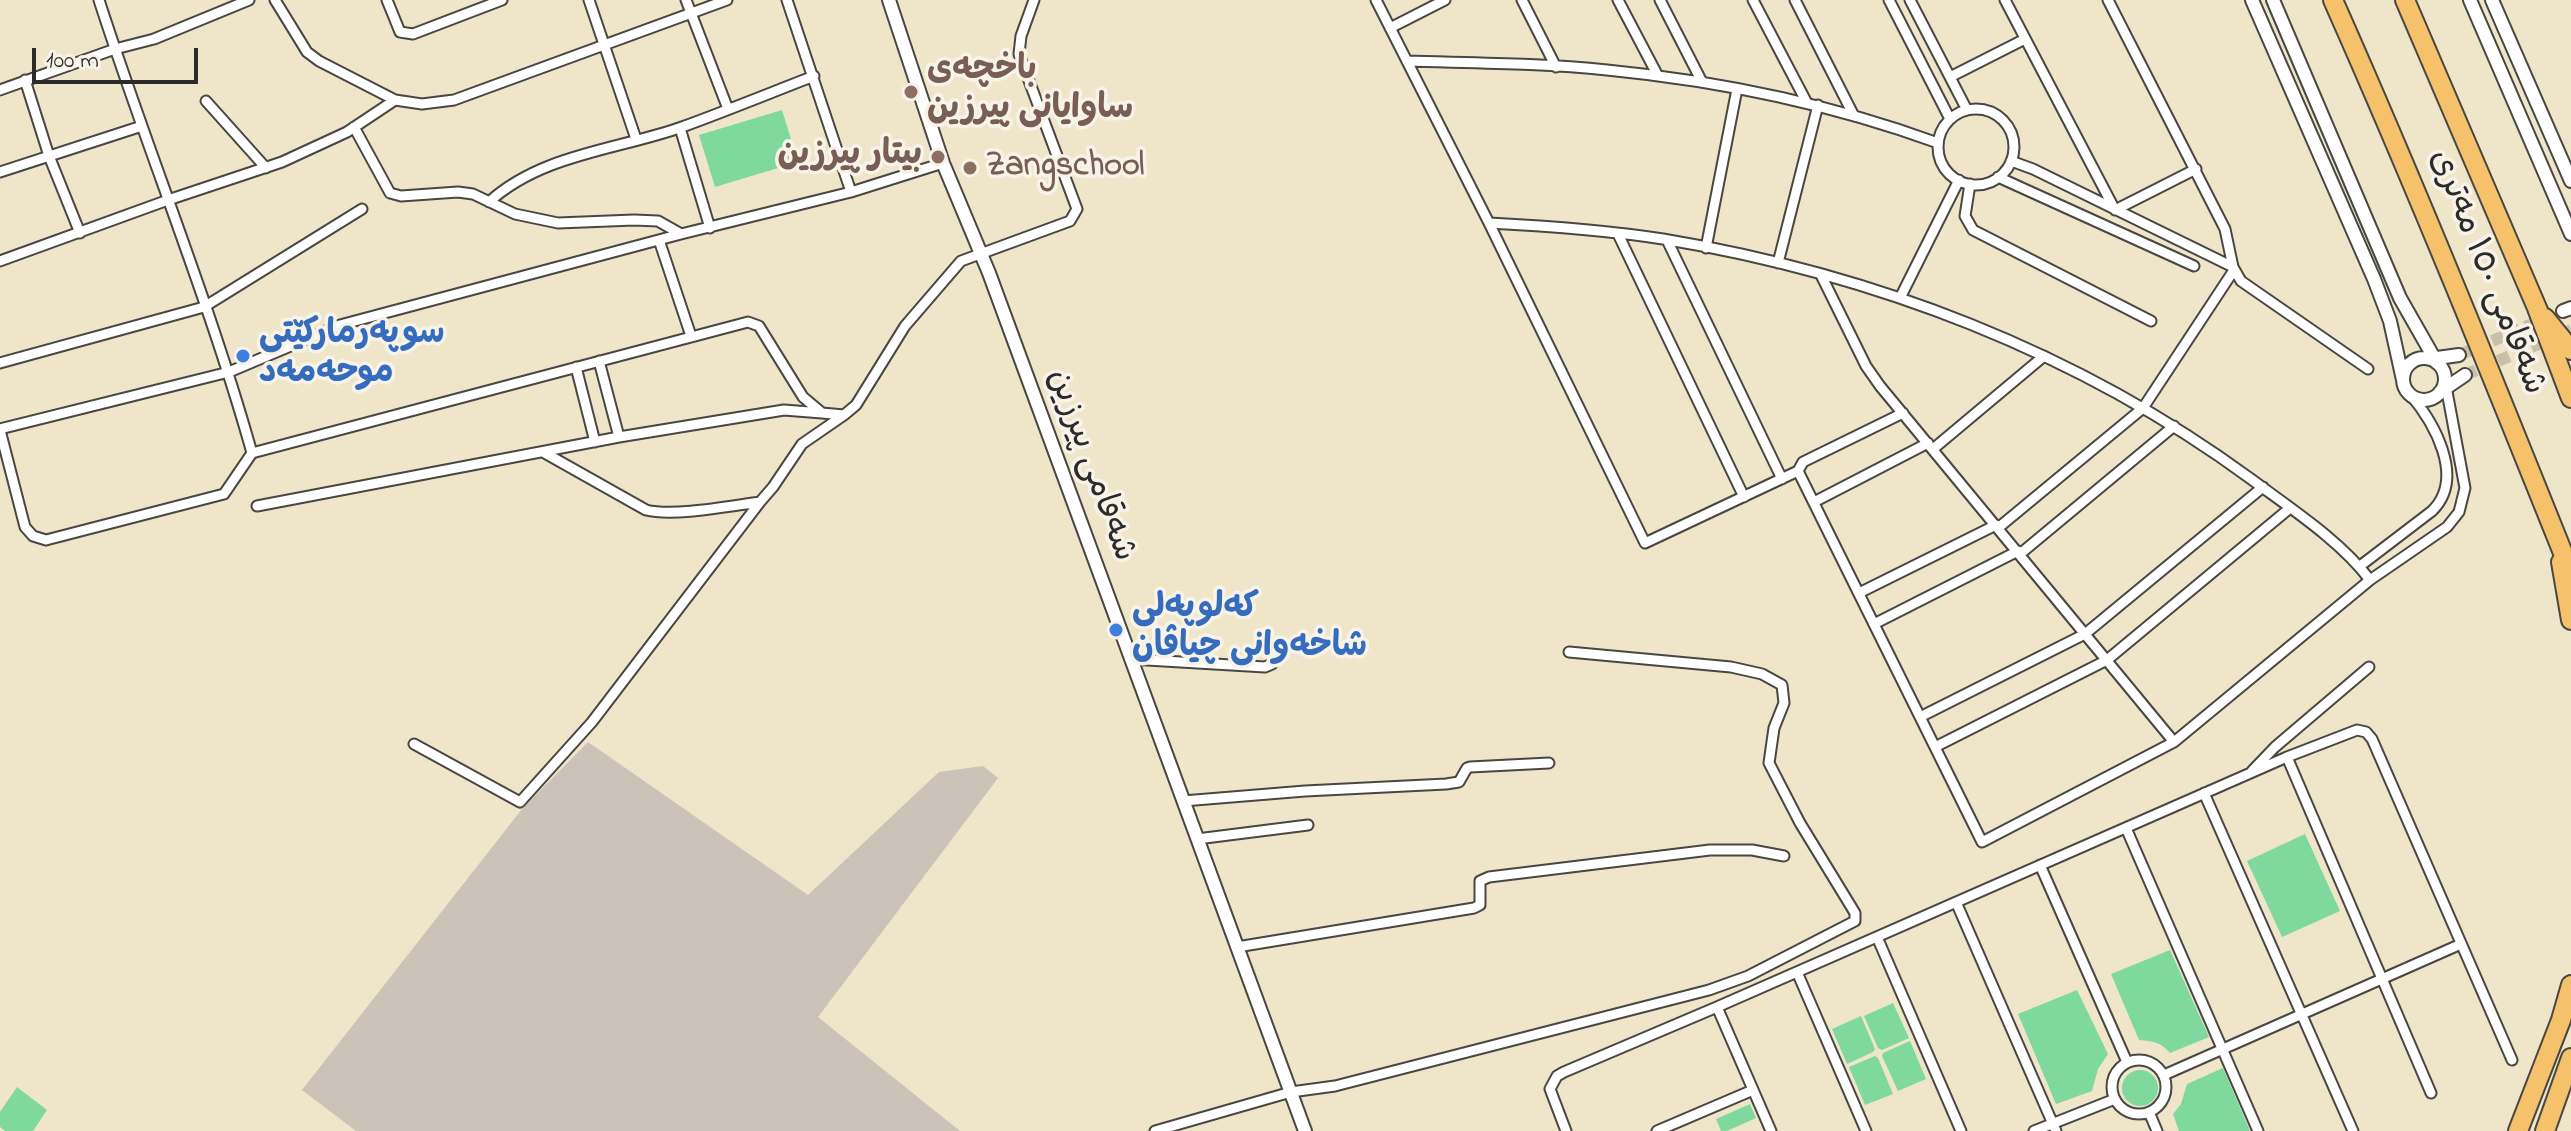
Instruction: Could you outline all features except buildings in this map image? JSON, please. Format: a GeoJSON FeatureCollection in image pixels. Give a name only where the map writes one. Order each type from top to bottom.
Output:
{"type":"FeatureCollection","features":[{"type":"Feature","properties":{"kind":"highway","name":"شەقامی ١٥٠ مەتری"},"geometry":{"type":"LineString","coordinates":[[2333,0],[2442,252],[2571,573]]}},
{"type":"Feature","properties":{"kind":"highway","name":"شەقامی ١٥٠ مەتری"},"geometry":{"type":"LineString","coordinates":[[2405,0],[2537,308],[2571,398]]}},
{"type":"Feature","properties":{"kind":"highway"},"geometry":{"type":"LineString","coordinates":[[2537,308],[2571,350]]}},
{"type":"Feature","properties":{"kind":"highway"},"geometry":{"type":"LineString","coordinates":[[2558,539],[2571,620]]}},
{"type":"Feature","properties":{"kind":"highway"},"geometry":{"type":"LineString","coordinates":[[2518,1131],[2561,1020],[2571,985]]}},
{"type":"Feature","properties":{"kind":"highway"},"geometry":{"type":"LineString","coordinates":[[2545,1131],[2571,1058]]}},
{"type":"Feature","properties":{"kind":"street"},"geometry":{"type":"LineString","coordinates":[[99,0],[229,372],[252,453]]}},
{"type":"Feature","properties":{"kind":"street"},"geometry":{"type":"LineString","coordinates":[[0,90],[115,49],[154,39],[249,0]]}},
{"type":"Feature","properties":{"kind":"street"},"geometry":{"type":"LineString","coordinates":[[275,0],[307,52],[319,61],[395,100],[422,104],[454,100],[727,0]]}},
{"type":"Feature","properties":{"kind":"street"},"geometry":{"type":"LineString","coordinates":[[387,0],[400,32],[405,35],[502,0]]}},
{"type":"Feature","properties":{"kind":"street"},"geometry":{"type":"LineString","coordinates":[[589,0],[636,139]]}},
{"type":"Feature","properties":{"kind":"street"},"geometry":{"type":"LineString","coordinates":[[686,0],[728,109]]}},
{"type":"Feature","properties":{"kind":"street"},"geometry":{"type":"LineString","coordinates":[[787,0],[851,192]]}},
{"type":"Feature","properties":{"kind":"street","name":"شەقامی پیرزین"},"geometry":{"type":"LineString","coordinates":[[889,0],[943,163],[981,253],[1305,1131]]}},
{"type":"Feature","properties":{"kind":"street"},"geometry":{"type":"LineString","coordinates":[[414,744],[520,802],[592,722],[773,487],[802,444],[856,405],[905,326],[961,261],[1070,221],[1077,209],[1019,54],[1021,36],[1034,0]]}},
{"type":"Feature","properties":{"kind":"street"},"geometry":{"type":"LineString","coordinates":[[1376,0],[1645,543],[1798,471],[1803,462],[1903,413]]}},
{"type":"Feature","properties":{"kind":"street"},"geometry":{"type":"LineString","coordinates":[[1390,28],[1445,0]]}},
{"type":"Feature","properties":{"kind":"street"},"geometry":{"type":"LineString","coordinates":[[1522,0],[1556,67]]}},
{"type":"Feature","properties":{"kind":"street"},"geometry":{"type":"LineString","coordinates":[[1618,0],[1658,76]]}},
{"type":"Feature","properties":{"kind":"street"},"geometry":{"type":"LineString","coordinates":[[1660,0],[1702,82]]}},
{"type":"Feature","properties":{"kind":"street"},"geometry":{"type":"LineString","coordinates":[[1753,0],[1812,104],[1778,263]]}},
{"type":"Feature","properties":{"kind":"street"},"geometry":{"type":"LineString","coordinates":[[1795,0],[1854,116]]}},
{"type":"Feature","properties":{"kind":"street"},"geometry":{"type":"LineString","coordinates":[[1889,0],[1950,119]]}},
{"type":"Feature","properties":{"kind":"street"},"geometry":{"type":"LineString","coordinates":[[1910,0],[1967,110]]}},
{"type":"Feature","properties":{"kind":"street"},"geometry":{"type":"LineString","coordinates":[[2005,0],[2115,210]]}},
{"type":"Feature","properties":{"kind":"street"},"geometry":{"type":"LineString","coordinates":[[2108,0],[2225,229],[2233,268],[2241,281],[2368,369]]}},
{"type":"Feature","properties":{"kind":"street"},"geometry":{"type":"LineString","coordinates":[[2252,0],[2374,279],[2390,321],[2403,380],[2440,444],[2447,471],[2445,493],[2440,504],[2360,566]]}},
{"type":"Feature","properties":{"kind":"street"},"geometry":{"type":"LineString","coordinates":[[1798,471],[1982,842],[2174,742],[2370,580],[2436,535],[2456,517],[2462,506],[2465,479],[2444,387],[2444,374],[2433,360],[2400,298],[2273,0]]}},
{"type":"Feature","properties":{"kind":"street"},"geometry":{"type":"LineString","coordinates":[[2470,0],[2571,234]]}},
{"type":"Feature","properties":{"kind":"street"},"geometry":{"type":"LineString","coordinates":[[2492,0],[2571,181]]}},
{"type":"Feature","properties":{"kind":"street"},"geometry":{"type":"LineString","coordinates":[[1950,77],[2025,39]]}},
{"type":"Feature","properties":{"kind":"street"},"geometry":{"type":"LineString","coordinates":[[1407,61],[1556,67],[1702,82],[1812,104],[1938,143]]}},
{"type":"Feature","properties":{"kind":"street"},"geometry":{"type":"LineString","coordinates":[[489,202],[543,168],[680,128],[814,76]]}},
{"type":"Feature","properties":{"kind":"street"},"geometry":{"type":"LineString","coordinates":[[25,80],[49,156],[80,233]]}},
{"type":"Feature","properties":{"kind":"street"},"geometry":{"type":"LineString","coordinates":[[1706,248],[1737,89]]}},
{"type":"Feature","properties":{"kind":"street"},"geometry":{"type":"LineString","coordinates":[[0,261],[266,168],[354,127],[395,100]]}},
{"type":"Feature","properties":{"kind":"street"},"geometry":{"type":"LineString","coordinates":[[206,101],[266,168]]}},
{"type":"Feature","properties":{"kind":"street"},"geometry":{"type":"LineString","coordinates":[[1967,110],[1987,111],[1998,116],[2006,124],[2013,140],[2011,161],[1998,177],[1987,183],[1970,184],[1959,180],[1942,164],[1938,143],[1942,129],[1950,119],[1967,110]]}},
{"type":"Feature","properties":{"kind":"street"},"geometry":{"type":"LineString","coordinates":[[0,172],[142,126]]}},
{"type":"Feature","properties":{"kind":"street"},"geometry":{"type":"LineString","coordinates":[[354,127],[390,193],[401,196],[458,192],[473,194],[515,214],[558,223],[658,221],[681,234]]}},
{"type":"Feature","properties":{"kind":"street"},"geometry":{"type":"LineString","coordinates":[[680,128],[710,228]]}},
{"type":"Feature","properties":{"kind":"street"},"geometry":{"type":"LineString","coordinates":[[2011,161],[2233,268]]}},
{"type":"Feature","properties":{"kind":"street"},"geometry":{"type":"LineString","coordinates":[[822,413],[803,397],[759,326],[748,322],[252,453],[224,494],[46,540],[33,536],[25,527],[0,430],[229,372],[340,325],[851,192],[943,163]]}},
{"type":"Feature","properties":{"kind":"street"},"geometry":{"type":"LineString","coordinates":[[2115,210],[2196,169]]}},
{"type":"Feature","properties":{"kind":"street"},"geometry":{"type":"LineString","coordinates":[[1998,177],[2194,266]]}},
{"type":"Feature","properties":{"kind":"street"},"geometry":{"type":"LineString","coordinates":[[1900,298],[1959,180]]}},
{"type":"Feature","properties":{"kind":"street"},"geometry":{"type":"LineString","coordinates":[[1970,184],[1965,216],[1973,230],[2151,321]]}},
{"type":"Feature","properties":{"kind":"street"},"geometry":{"type":"LineString","coordinates":[[0,363],[204,307],[362,209]]}},
{"type":"Feature","properties":{"kind":"street"},"geometry":{"type":"LineString","coordinates":[[1489,223],[1618,234],[1706,248],[1821,275],[1961,320],[2116,391],[2174,426],[2290,508],[2360,566],[2370,580]]}},
{"type":"Feature","properties":{"kind":"street"},"geometry":{"type":"LineString","coordinates":[[1618,234],[1744,497]]}},
{"type":"Feature","properties":{"kind":"street"},"geometry":{"type":"LineString","coordinates":[[659,240],[691,336]]}},
{"type":"Feature","properties":{"kind":"street"},"geometry":{"type":"LineString","coordinates":[[1667,240],[1782,479]]}},
{"type":"Feature","properties":{"kind":"street"},"geometry":{"type":"LineString","coordinates":[[1859,593],[1997,526],[2143,408],[2233,268]]}},
{"type":"Feature","properties":{"kind":"street"},"geometry":{"type":"LineString","coordinates":[[1821,275],[1866,366],[2174,742]]}},
{"type":"Feature","properties":{"kind":"street"},"geometry":{"type":"LineString","coordinates":[[2403,380],[2406,368],[2416,360],[2459,355]]}},
{"type":"Feature","properties":{"kind":"street"},"geometry":{"type":"LineString","coordinates":[[1814,502],[1930,446],[2044,356]]}},
{"type":"Feature","properties":{"kind":"street"},"geometry":{"type":"LineString","coordinates":[[599,361],[619,437]]}},
{"type":"Feature","properties":{"kind":"street"},"geometry":{"type":"LineString","coordinates":[[576,367],[595,442]]}},
{"type":"Feature","properties":{"kind":"street"},"geometry":{"type":"LineString","coordinates":[[2409,393],[2421,400],[2428,400],[2465,375]]}},
{"type":"Feature","properties":{"kind":"street"},"geometry":{"type":"LineString","coordinates":[[257,506],[619,437],[784,410],[844,415]]}},
{"type":"Feature","properties":{"kind":"street"},"geometry":{"type":"LineString","coordinates":[[1874,624],[2019,553],[2174,426]]}},
{"type":"Feature","properties":{"kind":"street"},"geometry":{"type":"LineString","coordinates":[[543,452],[654,512],[760,502]]}},
{"type":"Feature","properties":{"kind":"street"},"geometry":{"type":"LineString","coordinates":[[1920,717],[2085,634],[2263,487]]}},
{"type":"Feature","properties":{"kind":"street"},"geometry":{"type":"LineString","coordinates":[[1935,747],[2107,660],[2290,508]]}},
{"type":"Feature","properties":{"kind":"street"},"geometry":{"type":"LineString","coordinates":[[1155,1131],[1291,1092],[1335,1086],[1717,987],[1748,976],[1855,921],[1855,913],[1800,823],[1769,763],[1774,728],[1784,703],[1782,685],[1762,674],[1731,667],[1569,652]]}},
{"type":"Feature","properties":{"kind":"street"},"geometry":{"type":"LineString","coordinates":[[1130,659],[1265,667],[1272,664],[1276,653]]}},
{"type":"Feature","properties":{"kind":"street"},"geometry":{"type":"LineString","coordinates":[[2242,777],[2369,667]]}},
{"type":"Feature","properties":{"kind":"street"},"geometry":{"type":"LineString","coordinates":[[1566,1131],[1550,1089],[1557,1076],[2287,757],[2357,730],[2370,735],[2512,1060]]}},
{"type":"Feature","properties":{"kind":"street"},"geometry":{"type":"LineString","coordinates":[[2287,757],[2431,1093]]}},
{"type":"Feature","properties":{"kind":"street"},"geometry":{"type":"LineString","coordinates":[[1183,801],[1446,784],[1459,782],[1470,767],[1549,763]]}},
{"type":"Feature","properties":{"kind":"street"},"geometry":{"type":"LineString","coordinates":[[2204,793],[2353,1131]]}},
{"type":"Feature","properties":{"kind":"street"},"geometry":{"type":"LineString","coordinates":[[1197,839],[1308,825]]}},
{"type":"Feature","properties":{"kind":"street"},"geometry":{"type":"LineString","coordinates":[[2126,828],[2258,1131]]}},
{"type":"Feature","properties":{"kind":"street"},"geometry":{"type":"LineString","coordinates":[[1237,947],[1474,908],[1480,905],[1480,881],[1489,877],[1710,850],[1752,850],[1784,856]]}},
{"type":"Feature","properties":{"kind":"street"},"geometry":{"type":"LineString","coordinates":[[2040,865],[2127,1062]]}},
{"type":"Feature","properties":{"kind":"street"},"geometry":{"type":"LineString","coordinates":[[1956,902],[2054,1127]]}},
{"type":"Feature","properties":{"kind":"street"},"geometry":{"type":"LineString","coordinates":[[1877,937],[1961,1131]]}},
{"type":"Feature","properties":{"kind":"street"},"geometry":{"type":"LineString","coordinates":[[2164,1075],[2461,944]]}},
{"type":"Feature","properties":{"kind":"street"},"geometry":{"type":"LineString","coordinates":[[1797,972],[1866,1131]]}},
{"type":"Feature","properties":{"kind":"street"},"geometry":{"type":"LineString","coordinates":[[1717,1007],[1771,1131]]}},
{"type":"Feature","properties":{"kind":"street"},"geometry":{"type":"LineString","coordinates":[[2127,1062],[2152,1063],[2164,1075],[2164,1097],[2149,1112],[2133,1114],[2115,1099],[2112,1082],[2120,1067],[2127,1062]]}},
{"type":"Feature","properties":{"kind":"street"},"geometry":{"type":"LineString","coordinates":[[1657,1131],[1753,1090]]}},
{"type":"Feature","properties":{"kind":"street"},"geometry":{"type":"LineString","coordinates":[[2034,1131],[2054,1127],[2115,1099]]}},
{"type":"Feature","properties":{"kind":"street"},"geometry":{"type":"LineString","coordinates":[[2149,1112],[2157,1131]]}},
{"type":"Feature","properties":{"kind":"shaded area"},"geometry":{"type":"Polygon","coordinates":[[[588,742],[808,895],[939,772],[983,766],[998,778],[818,1017],[960,1131],[356,1131],[302,1090],[522,809],[588,742]]]}},
{"type":"Feature","properties":{"kind":"green space"},"geometry":{"type":"Polygon","coordinates":[[[782,110],[798,162],[715,187],[699,135],[782,110]]]}},
{"type":"Feature","properties":{"kind":"green space"},"geometry":{"type":"Polygon","coordinates":[[[2305,834],[2340,911],[2282,937],[2247,861],[2305,834]]]}},
{"type":"Feature","properties":{"kind":"green space"},"geometry":{"type":"Polygon","coordinates":[[[2170,950],[2209,1037],[2170,1053],[2156,1043],[2139,1040],[2111,974],[2170,950]]]}},
{"type":"Feature","properties":{"kind":"green space"},"geometry":{"type":"Polygon","coordinates":[[[2077,990],[2108,1054],[2098,1069],[2092,1091],[2056,1104],[2018,1014],[2077,990]]]}},
{"type":"Feature","properties":{"kind":"green space"},"geometry":{"type":"Polygon","coordinates":[[[1893,1003],[1909,1038],[1882,1050],[1878,1048],[1864,1016],[1893,1003]]]}},
{"type":"Feature","properties":{"kind":"green space"},"geometry":{"type":"Polygon","coordinates":[[[1861,1016],[1875,1049],[1847,1064],[1832,1029],[1861,1016]]]}},
{"type":"Feature","properties":{"kind":"green space"},"geometry":{"type":"Polygon","coordinates":[[[1910,1041],[1926,1079],[1898,1091],[1882,1056],[1910,1041]]]}},
{"type":"Feature","properties":{"kind":"green space"},"geometry":{"type":"Polygon","coordinates":[[[1875,1056],[1893,1094],[1865,1105],[1849,1067],[1875,1056]]]}},
{"type":"Feature","properties":{"kind":"green space"},"geometry":{"type":"Polygon","coordinates":[[[2223,1068],[2250,1131],[2179,1131],[2173,1114],[2181,1104],[2187,1084],[2223,1068]]]}},
{"type":"Feature","properties":{"kind":"green space"},"geometry":{"type":"Polygon","coordinates":[[[2140,1070],[2153,1075],[2158,1088],[2153,1101],[2140,1106],[2127,1101],[2122,1088],[2127,1075],[2140,1070]]]}},
{"type":"Feature","properties":{"kind":"green space"},"geometry":{"type":"Polygon","coordinates":[[[17,1087],[47,1110],[33,1131],[5,1131],[0,1127],[0,1112],[17,1087]]]}},
{"type":"Feature","properties":{"kind":"green space"},"geometry":{"type":"Polygon","coordinates":[[[1750,1104],[1756,1118],[1721,1131],[1716,1119],[1750,1104]]]}},
{"type":"Feature","properties":{"kind":"tunnel"},"geometry":{"type":"LineString","coordinates":[[2459,355],[2563,311]]}},
{"type":"Feature","properties":{"kind":"tunnel"},"geometry":{"type":"LineString","coordinates":[[2465,375],[2571,330]]}},
{"type":"Feature","properties":{"kind":"place","name":"باخچەی ساوایانی پیرزین"},"geometry":{"type":"Point","coordinates":[911,92]}},
{"type":"Feature","properties":{"kind":"place","name":"بيتار پيرزين"},"geometry":{"type":"Point","coordinates":[938,157]}},
{"type":"Feature","properties":{"kind":"place","name":"Zangschool"},"geometry":{"type":"Point","coordinates":[970,168]}},
{"type":"Feature","properties":{"kind":"place","name":"سوپەرمارکێتی موحەمەد"},"geometry":{"type":"Point","coordinates":[243,356]}},
{"type":"Feature","properties":{"kind":"place","name":"کەلوپەلی شاخەوانی چیاڤان"},"geometry":{"type":"Point","coordinates":[1116,630]}}]}
